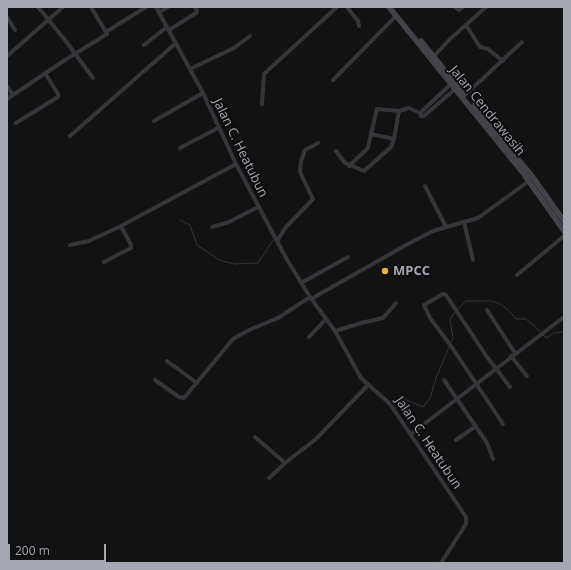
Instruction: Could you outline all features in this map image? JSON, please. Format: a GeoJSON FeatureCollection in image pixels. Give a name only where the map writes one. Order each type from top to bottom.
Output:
{"type":"FeatureCollection","features":[{"type":"Feature","properties":{"kind":"main road","name":"Jalan Cendrawasih"},"geometry":{"type":"LineString","coordinates":[[388,7],[529,181],[564,231]]}},
{"type":"Feature","properties":{"kind":"main road","name":"Jalan Cendrawasih"},"geometry":{"type":"LineString","coordinates":[[393,7],[562,213],[564,221]]}},
{"type":"Feature","properties":{"kind":"street"},"geometry":{"type":"LineString","coordinates":[[38,7],[76,53],[93,78]]}},
{"type":"Feature","properties":{"kind":"street"},"geometry":{"type":"LineString","coordinates":[[7,56],[63,7]]}},
{"type":"Feature","properties":{"kind":"street"},"geometry":{"type":"LineString","coordinates":[[91,7],[106,32]]}},
{"type":"Feature","properties":{"kind":"street"},"geometry":{"type":"LineString","coordinates":[[7,99],[107,34],[106,32],[146,7]]}},
{"type":"Feature","properties":{"kind":"street","name":"Jalan C. Heatubun"},"geometry":{"type":"LineString","coordinates":[[156,7],[203,93],[218,128],[258,208],[301,283],[335,331],[356,369],[368,385],[390,404],[466,517],[466,524],[441,563]]}},
{"type":"Feature","properties":{"kind":"street"},"geometry":{"type":"LineString","coordinates":[[159,12],[168,7]]}},
{"type":"Feature","properties":{"kind":"street"},"geometry":{"type":"LineString","coordinates":[[144,44],[168,28],[196,13],[196,7]]}},
{"type":"Feature","properties":{"kind":"street"},"geometry":{"type":"LineString","coordinates":[[262,104],[264,74],[337,7]]}},
{"type":"Feature","properties":{"kind":"street"},"geometry":{"type":"LineString","coordinates":[[347,7],[358,21],[359,26]]}},
{"type":"Feature","properties":{"kind":"street"},"geometry":{"type":"LineString","coordinates":[[455,7],[459,10],[463,7]]}},
{"type":"Feature","properties":{"kind":"street"},"geometry":{"type":"LineString","coordinates":[[434,56],[486,7]]}},
{"type":"Feature","properties":{"kind":"street"},"geometry":{"type":"LineString","coordinates":[[333,80],[396,16]]}},
{"type":"Feature","properties":{"kind":"street"},"geometry":{"type":"LineString","coordinates":[[7,17],[15,30]]}},
{"type":"Feature","properties":{"kind":"street"},"geometry":{"type":"LineString","coordinates":[[466,25],[480,47],[488,49],[503,61]]}},
{"type":"Feature","properties":{"kind":"street"},"geometry":{"type":"LineString","coordinates":[[190,69],[234,48],[250,36]]}},
{"type":"Feature","properties":{"kind":"street"},"geometry":{"type":"LineString","coordinates":[[465,96],[522,42]]}},
{"type":"Feature","properties":{"kind":"street"},"geometry":{"type":"LineString","coordinates":[[70,136],[176,43]]}},
{"type":"Feature","properties":{"kind":"street"},"geometry":{"type":"LineString","coordinates":[[16,123],[58,97],[58,94],[45,73]]}},
{"type":"Feature","properties":{"kind":"street"},"geometry":{"type":"LineString","coordinates":[[420,113],[451,84]]}},
{"type":"Feature","properties":{"kind":"street"},"geometry":{"type":"LineString","coordinates":[[7,86],[13,95]]}},
{"type":"Feature","properties":{"kind":"street"},"geometry":{"type":"LineString","coordinates":[[349,166],[368,148],[377,109],[399,111],[409,108],[420,113],[421,116],[424,116],[455,89]]}},
{"type":"Feature","properties":{"kind":"street"},"geometry":{"type":"LineString","coordinates":[[154,121],[203,93]]}},
{"type":"Feature","properties":{"kind":"street"},"geometry":{"type":"LineString","coordinates":[[336,151],[340,159],[349,166],[365,170],[391,147],[399,111]]}},
{"type":"Feature","properties":{"kind":"street"},"geometry":{"type":"LineString","coordinates":[[180,148],[218,128]]}},
{"type":"Feature","properties":{"kind":"street"},"geometry":{"type":"LineString","coordinates":[[371,134],[394,139]]}},
{"type":"Feature","properties":{"kind":"street"},"geometry":{"type":"LineString","coordinates":[[277,241],[286,227],[313,199],[300,172],[300,166],[305,150],[318,143]]}},
{"type":"Feature","properties":{"kind":"street"},"geometry":{"type":"LineString","coordinates":[[70,245],[89,241],[121,226],[236,164]]}},
{"type":"Feature","properties":{"kind":"street"},"geometry":{"type":"LineString","coordinates":[[155,380],[179,397],[184,398],[235,337],[278,318],[406,245],[446,227],[480,216],[529,181]]}},
{"type":"Feature","properties":{"kind":"street"},"geometry":{"type":"LineString","coordinates":[[425,186],[446,227]]}},
{"type":"Feature","properties":{"kind":"street"},"geometry":{"type":"LineString","coordinates":[[212,227],[234,220],[258,208]]}},
{"type":"Feature","properties":{"kind":"street"},"geometry":{"type":"LineString","coordinates":[[464,222],[473,260]]}},
{"type":"Feature","properties":{"kind":"street"},"geometry":{"type":"LineString","coordinates":[[104,262],[131,248],[131,245],[121,226]]}},
{"type":"Feature","properties":{"kind":"street"},"geometry":{"type":"LineString","coordinates":[[517,275],[564,236]]}},
{"type":"Feature","properties":{"kind":"street"},"geometry":{"type":"LineString","coordinates":[[301,283],[348,257]]}},
{"type":"Feature","properties":{"kind":"street"},"geometry":{"type":"LineString","coordinates":[[503,424],[429,317],[424,305],[443,294],[446,295],[495,369],[510,387]]}},
{"type":"Feature","properties":{"kind":"street"},"geometry":{"type":"LineString","coordinates":[[335,331],[383,318],[396,303]]}},
{"type":"Feature","properties":{"kind":"street"},"geometry":{"type":"LineString","coordinates":[[487,310],[526,376]]}},
{"type":"Feature","properties":{"kind":"street"},"geometry":{"type":"LineString","coordinates":[[411,434],[564,317]]}},
{"type":"Feature","properties":{"kind":"street"},"geometry":{"type":"LineString","coordinates":[[309,337],[326,319]]}},
{"type":"Feature","properties":{"kind":"street"},"geometry":{"type":"LineString","coordinates":[[167,361],[197,383]]}},
{"type":"Feature","properties":{"kind":"street"},"geometry":{"type":"LineString","coordinates":[[444,380],[491,450],[493,459]]}},
{"type":"Feature","properties":{"kind":"street"},"geometry":{"type":"LineString","coordinates":[[269,478],[285,463],[316,439],[368,385]]}},
{"type":"Feature","properties":{"kind":"street"},"geometry":{"type":"LineString","coordinates":[[456,440],[476,426]]}},
{"type":"Feature","properties":{"kind":"street"},"geometry":{"type":"LineString","coordinates":[[255,437],[285,463]]}},
{"type":"Feature","properties":{"kind":"waterway"},"geometry":{"type":"LineString","coordinates":[[180,220],[190,225],[197,245],[219,260],[235,264],[258,263],[273,240]]}},
{"type":"Feature","properties":{"kind":"waterway"},"geometry":{"type":"LineString","coordinates":[[457,310],[466,301],[489,301],[499,303],[516,319],[526,319],[541,332]]}},
{"type":"Feature","properties":{"kind":"waterway"},"geometry":{"type":"LineString","coordinates":[[451,342],[453,338],[450,319],[455,312]]}},
{"type":"Feature","properties":{"kind":"waterway"},"geometry":{"type":"LineString","coordinates":[[543,335],[546,338],[554,333],[564,332]]}},
{"type":"Feature","properties":{"kind":"waterway"},"geometry":{"type":"LineString","coordinates":[[404,399],[423,407],[430,398],[436,378],[449,347]]}},
{"type":"Feature","properties":{"kind":"place","name":"MPCC"},"geometry":{"type":"Point","coordinates":[385,271]}}]}
